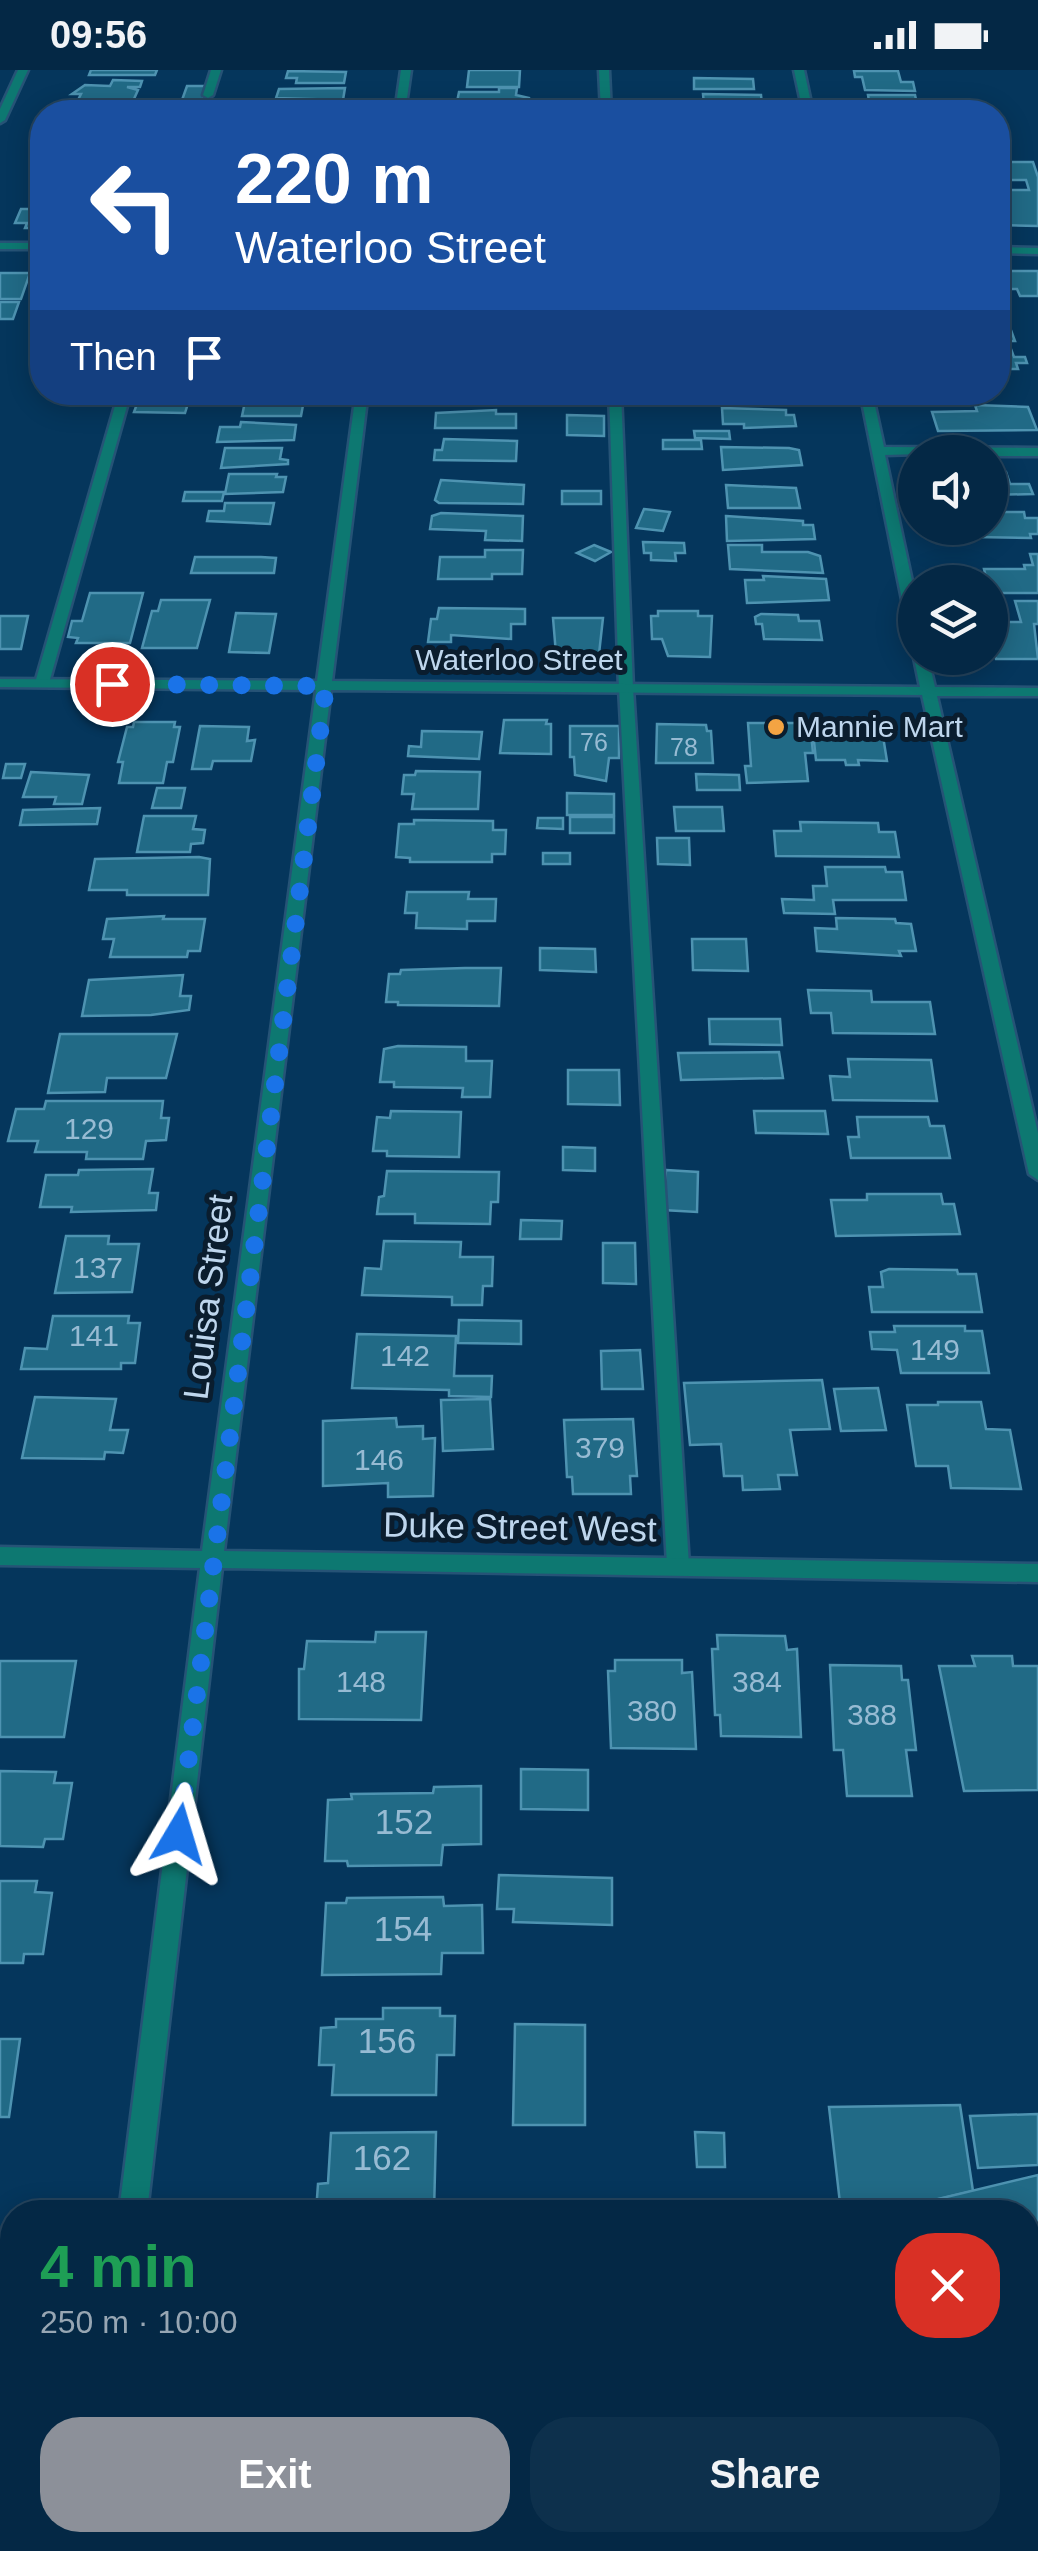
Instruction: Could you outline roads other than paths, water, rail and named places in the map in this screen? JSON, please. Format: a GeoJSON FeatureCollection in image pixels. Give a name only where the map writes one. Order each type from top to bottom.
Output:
{"type":"FeatureCollection","features":[{"type":"Feature","properties":{"kind":"street"},"geometry":{"type":"LineString","coordinates":[[0,120],[23,70]]}},
{"type":"Feature","properties":{"kind":"street"},"geometry":{"type":"LineString","coordinates":[[208,95],[216,70]]}},
{"type":"Feature","properties":{"kind":"street"},"geometry":{"type":"LineString","coordinates":[[402,100],[406,70]]}},
{"type":"Feature","properties":{"kind":"street"},"geometry":{"type":"LineString","coordinates":[[604,70],[605,100]]}},
{"type":"Feature","properties":{"kind":"street"},"geometry":{"type":"LineString","coordinates":[[799,70],[805,100]]}},
{"type":"Feature","properties":{"kind":"street"},"geometry":{"type":"LineString","coordinates":[[0,246],[30,246]]}},
{"type":"Feature","properties":{"kind":"street"},"geometry":{"type":"LineString","coordinates":[[1010,250],[1038,251]]}},
{"type":"Feature","properties":{"kind":"street"},"geometry":{"type":"LineString","coordinates":[[42,683],[121,405]]}},
{"type":"Feature","properties":{"kind":"street","name":"Louisa Street"},"geometry":{"type":"LineString","coordinates":[[134,2200],[360,405]]}},
{"type":"Feature","properties":{"kind":"street"},"geometry":{"type":"LineString","coordinates":[[615,405],[626,688],[678,1564]]}},
{"type":"Feature","properties":{"kind":"street"},"geometry":{"type":"LineString","coordinates":[[868,405],[901,565]]}},
{"type":"Feature","properties":{"kind":"street"},"geometry":{"type":"LineString","coordinates":[[877,451],[1038,452]]}},
{"type":"Feature","properties":{"kind":"street"},"geometry":{"type":"LineString","coordinates":[[926,675],[1038,1174]]}},
{"type":"Feature","properties":{"kind":"street","name":"Waterloo Street"},"geometry":{"type":"LineString","coordinates":[[0,683],[1038,692]]}},
{"type":"Feature","properties":{"kind":"street","name":"Duke Street West"},"geometry":{"type":"LineString","coordinates":[[0,1556],[1038,1572]]}},
{"type":"Feature","properties":{"kind":"place","name":"Mannie Mart"},"geometry":{"type":"Point","coordinates":[776,727]}}]}
